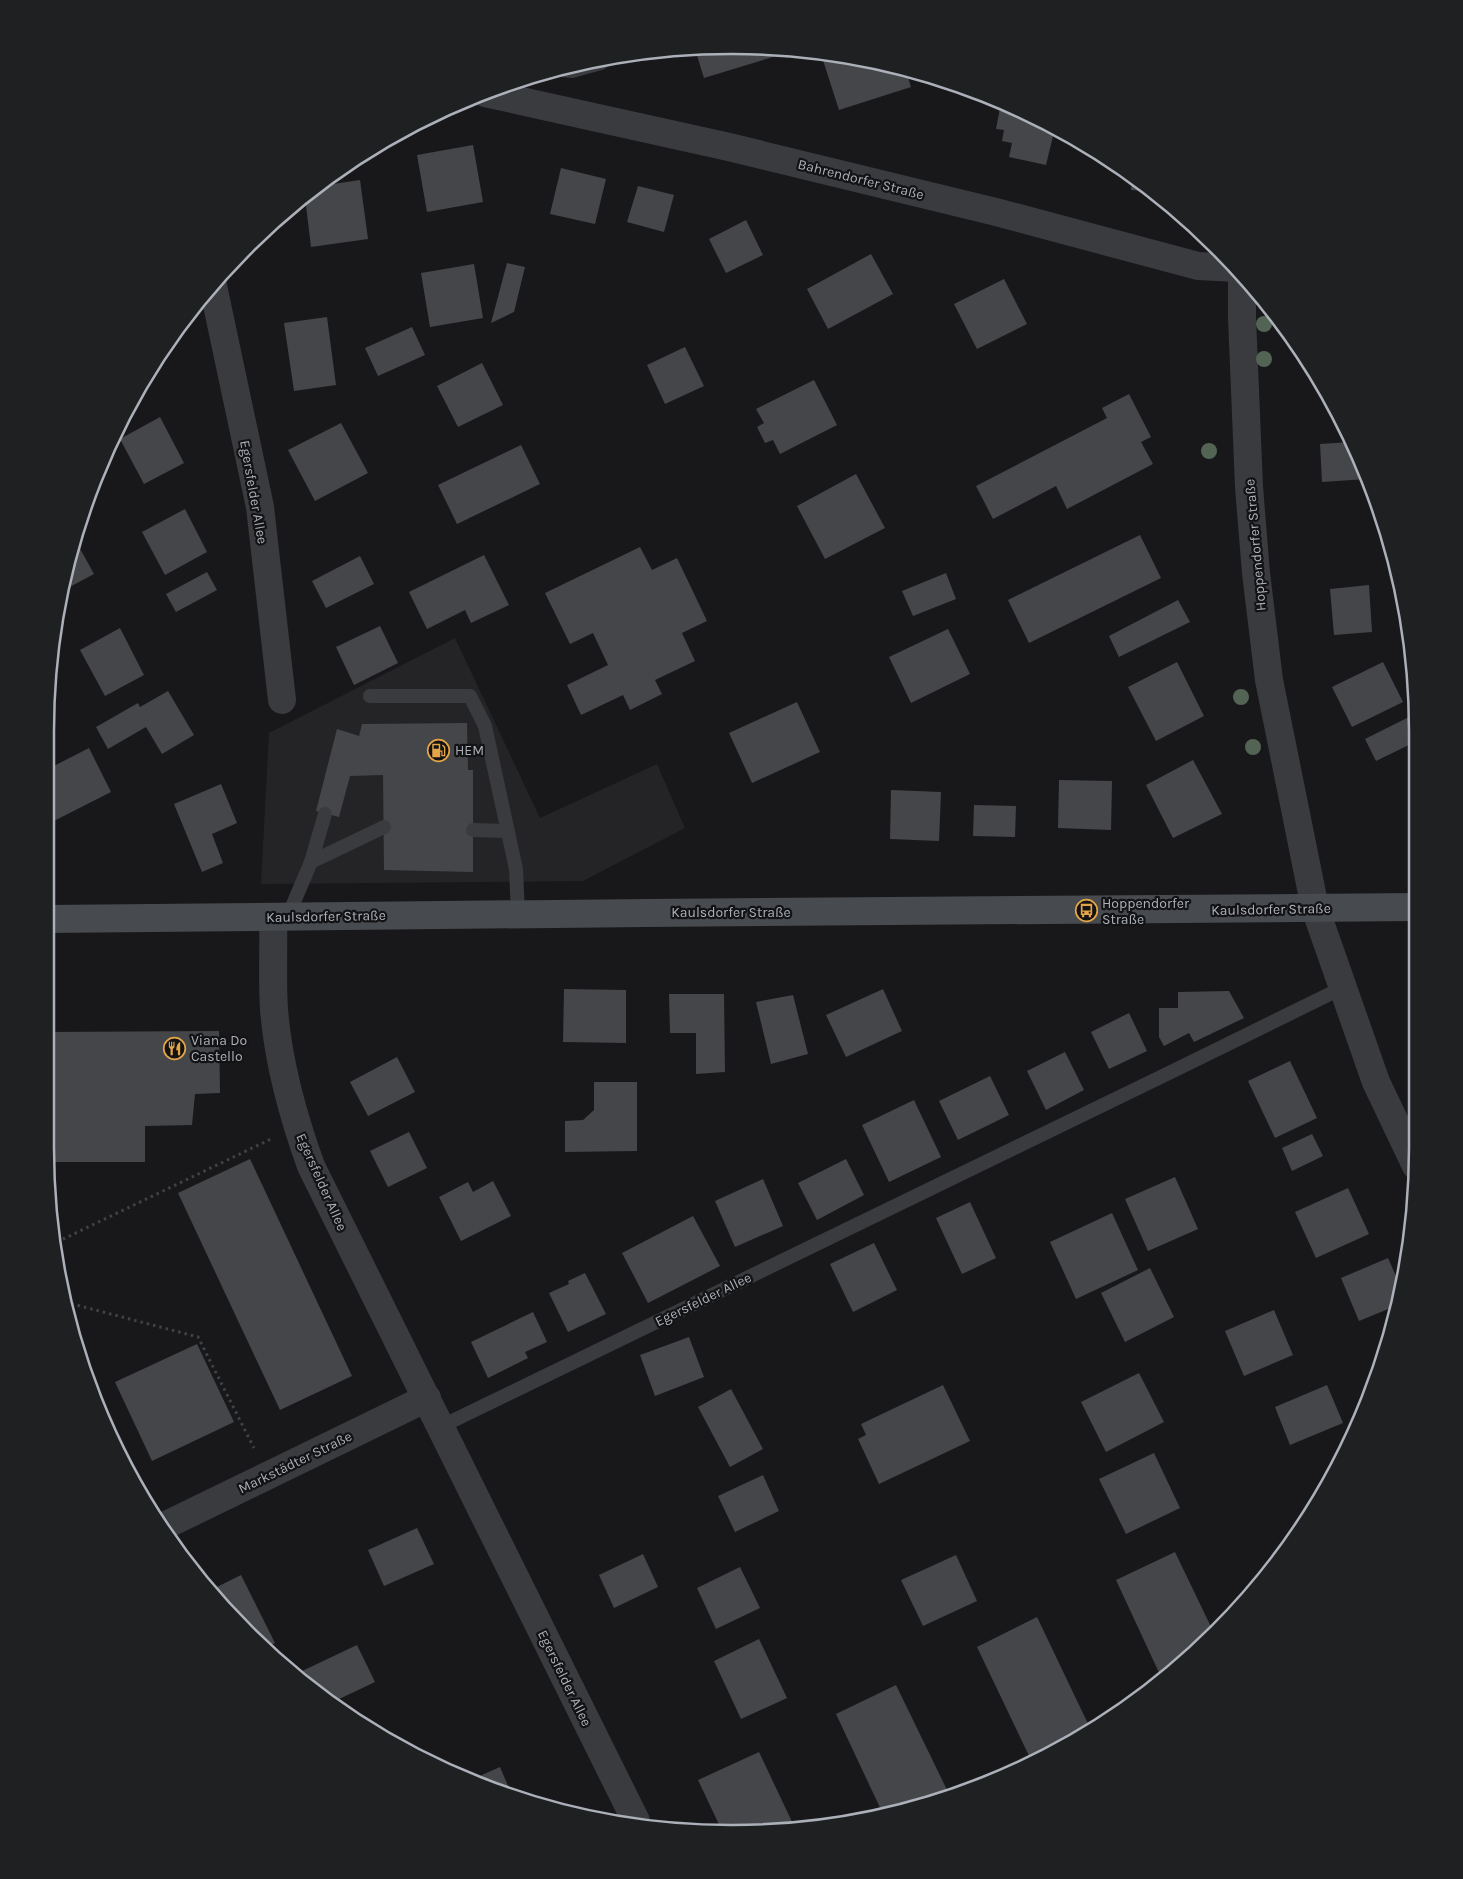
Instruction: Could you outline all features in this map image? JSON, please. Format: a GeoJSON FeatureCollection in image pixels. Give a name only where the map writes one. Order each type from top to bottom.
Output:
{"type":"FeatureCollection","features":[{"type":"Feature","properties":{"kind":"main road","name":"Kaulsdorfer Straße"},"geometry":{"type":"LineString","coordinates":[[54,919],[1409,907]]}},
{"type":"Feature","properties":{"kind":"street","name":"Bahrendorfer Straße"},"geometry":{"type":"LineString","coordinates":[[498,96],[719,145],[967,205],[1099,238],[1198,266],[1225,267]]}},
{"type":"Feature","properties":{"kind":"street","name":"Hoppendorfer Straße"},"geometry":{"type":"LineString","coordinates":[[1242,286],[1249,487],[1256,573],[1270,680],[1315,908],[1376,1082],[1409,1151]]}},
{"type":"Feature","properties":{"kind":"street","name":"Egersfelder Allee"},"geometry":{"type":"LineString","coordinates":[[214,295],[260,507],[282,700]]}},
{"type":"Feature","properties":{"kind":"street","name":"Egersfelder Allee"},"geometry":{"type":"LineString","coordinates":[[281,916],[274,1009],[281,1060],[297,1127],[312,1166],[634,1818]]}},
{"type":"Feature","properties":{"kind":"street","name":"Markstädter Straße"},"geometry":{"type":"LineString","coordinates":[[162,1514],[268,1476],[427,1398]]}},
{"type":"Feature","properties":{"kind":"lane"},"geometry":{"type":"LineString","coordinates":[[370,696],[470,696],[485,726],[506,831],[516,869],[518,914]]}},
{"type":"Feature","properties":{"kind":"lane"},"geometry":{"type":"LineString","coordinates":[[281,916],[311,862],[325,814]]}},
{"type":"Feature","properties":{"kind":"lane"},"geometry":{"type":"LineString","coordinates":[[311,862],[384,827]]}},
{"type":"Feature","properties":{"kind":"lane"},"geometry":{"type":"LineString","coordinates":[[473,830],[506,831]]}},
{"type":"Feature","properties":{"kind":"lane","name":"Egersfelder Allee"},"geometry":{"type":"LineString","coordinates":[[440,1427],[1342,988]]}},
{"type":"Feature","properties":{"kind":"path"},"geometry":{"type":"LineString","coordinates":[[61,1240],[297,1127]]}},
{"type":"Feature","properties":{"kind":"path"},"geometry":{"type":"LineString","coordinates":[[73,1304],[198,1337],[268,1476]]}},
{"type":"Feature","properties":{"kind":"shaded area"},"geometry":{"type":"Polygon","coordinates":[[[455,638],[540,818],[657,764],[685,828],[583,881],[261,884],[269,733],[455,638]]]}},
{"type":"Feature","properties":{"kind":"building"},"geometry":{"type":"Polygon","coordinates":[[[697,55],[776,56],[704,78],[697,55]]]}},
{"type":"Feature","properties":{"kind":"building"},"geometry":{"type":"Polygon","coordinates":[[[823,60],[864,67],[908,77],[911,87],[839,110],[823,60]]]}},
{"type":"Feature","properties":{"kind":"building"},"geometry":{"type":"Polygon","coordinates":[[[1000,109],[1053,136],[1046,165],[1009,157],[1012,143],[1002,141],[1004,130],[996,129],[1000,109]]]}},
{"type":"Feature","properties":{"kind":"building"},"geometry":{"type":"Polygon","coordinates":[[[473,145],[483,202],[427,212],[417,155],[473,145]]]}},
{"type":"Feature","properties":{"kind":"building"},"geometry":{"type":"Polygon","coordinates":[[[561,168],[606,179],[595,224],[550,214],[561,168]]]}},
{"type":"Feature","properties":{"kind":"building"},"geometry":{"type":"Polygon","coordinates":[[[360,180],[368,239],[311,247],[306,205],[333,184],[360,180]]]}},
{"type":"Feature","properties":{"kind":"building"},"geometry":{"type":"Polygon","coordinates":[[[1131,185],[1139,191],[1131,190],[1131,185]]]}},
{"type":"Feature","properties":{"kind":"building"},"geometry":{"type":"Polygon","coordinates":[[[638,186],[674,195],[664,232],[627,222],[638,186]]]}},
{"type":"Feature","properties":{"kind":"building"},"geometry":{"type":"Polygon","coordinates":[[[746,220],[763,255],[726,273],[709,239],[746,220]]]}},
{"type":"Feature","properties":{"kind":"building"},"geometry":{"type":"Polygon","coordinates":[[[871,254],[893,294],[828,329],[807,289],[871,254]]]}},
{"type":"Feature","properties":{"kind":"building"},"geometry":{"type":"Polygon","coordinates":[[[507,263],[525,267],[514,312],[491,323],[507,263]]]}},
{"type":"Feature","properties":{"kind":"building"},"geometry":{"type":"Polygon","coordinates":[[[474,264],[483,318],[430,327],[421,273],[474,264]]]}},
{"type":"Feature","properties":{"kind":"building"},"geometry":{"type":"Polygon","coordinates":[[[1004,279],[1027,324],[977,349],[954,304],[1004,279]]]}},
{"type":"Feature","properties":{"kind":"building"},"geometry":{"type":"Polygon","coordinates":[[[327,317],[336,385],[294,391],[284,323],[327,317]]]}},
{"type":"Feature","properties":{"kind":"building"},"geometry":{"type":"Polygon","coordinates":[[[412,327],[425,355],[378,376],[365,348],[412,327]]]}},
{"type":"Feature","properties":{"kind":"building"},"geometry":{"type":"Polygon","coordinates":[[[685,347],[704,386],[665,404],[647,365],[685,347]]]}},
{"type":"Feature","properties":{"kind":"building"},"geometry":{"type":"Polygon","coordinates":[[[482,363],[503,405],[458,427],[437,386],[482,363]]]}},
{"type":"Feature","properties":{"kind":"building"},"geometry":{"type":"Polygon","coordinates":[[[814,380],[837,425],[780,454],[773,440],[765,443],[757,427],[764,423],[756,409],[814,380]]]}},
{"type":"Feature","properties":{"kind":"building"},"geometry":{"type":"Polygon","coordinates":[[[1129,394],[1151,437],[1141,442],[1153,464],[1067,509],[1056,486],[993,519],[976,486],[1107,418],[1102,408],[1129,394]]]}},
{"type":"Feature","properties":{"kind":"building"},"geometry":{"type":"Polygon","coordinates":[[[160,417],[184,463],[144,484],[121,438],[160,417]]]}},
{"type":"Feature","properties":{"kind":"building"},"geometry":{"type":"Polygon","coordinates":[[[341,423],[368,473],[315,501],[288,450],[341,423]]]}},
{"type":"Feature","properties":{"kind":"building"},"geometry":{"type":"Polygon","coordinates":[[[1344,442],[1361,479],[1322,482],[1320,444],[1344,442]]]}},
{"type":"Feature","properties":{"kind":"building"},"geometry":{"type":"Polygon","coordinates":[[[521,445],[540,484],[457,524],[438,485],[521,445]]]}},
{"type":"Feature","properties":{"kind":"building"},"geometry":{"type":"Polygon","coordinates":[[[856,474],[885,528],[825,559],[797,506],[856,474]]]}},
{"type":"Feature","properties":{"kind":"building"},"geometry":{"type":"Polygon","coordinates":[[[185,509],[207,552],[165,575],[142,532],[185,509]]]}},
{"type":"Feature","properties":{"kind":"building"},"geometry":{"type":"Polygon","coordinates":[[[1140,535],[1161,578],[1029,643],[1008,600],[1140,535]]]}},
{"type":"Feature","properties":{"kind":"building"},"geometry":{"type":"Polygon","coordinates":[[[640,547],[652,570],[677,558],[707,621],[682,633],[695,661],[655,680],[662,694],[630,710],[623,695],[581,715],[567,685],[608,665],[593,633],[570,644],[545,593],[640,547]]]}},
{"type":"Feature","properties":{"kind":"building"},"geometry":{"type":"Polygon","coordinates":[[[80,548],[94,574],[70,587],[80,548]]]}},
{"type":"Feature","properties":{"kind":"building"},"geometry":{"type":"Polygon","coordinates":[[[484,555],[509,605],[471,623],[465,610],[427,629],[409,592],[484,555]]]}},
{"type":"Feature","properties":{"kind":"building"},"geometry":{"type":"Polygon","coordinates":[[[360,556],[374,584],[326,608],[312,581],[360,556]]]}},
{"type":"Feature","properties":{"kind":"building"},"geometry":{"type":"Polygon","coordinates":[[[207,572],[217,590],[176,612],[166,594],[207,572]]]}},
{"type":"Feature","properties":{"kind":"building"},"geometry":{"type":"Polygon","coordinates":[[[946,573],[956,599],[913,616],[902,591],[946,573]]]}},
{"type":"Feature","properties":{"kind":"building"},"geometry":{"type":"Polygon","coordinates":[[[1369,585],[1372,632],[1334,635],[1330,589],[1369,585]]]}},
{"type":"Feature","properties":{"kind":"building"},"geometry":{"type":"Polygon","coordinates":[[[1178,600],[1190,622],[1119,657],[1109,636],[1178,600]]]}},
{"type":"Feature","properties":{"kind":"building"},"geometry":{"type":"Polygon","coordinates":[[[380,626],[398,663],[354,685],[336,647],[380,626]]]}},
{"type":"Feature","properties":{"kind":"building"},"geometry":{"type":"Polygon","coordinates":[[[120,628],[144,675],[105,696],[80,650],[120,628]]]}},
{"type":"Feature","properties":{"kind":"building"},"geometry":{"type":"Polygon","coordinates":[[[948,629],[970,674],[911,703],[889,657],[948,629]]]}},
{"type":"Feature","properties":{"kind":"building"},"geometry":{"type":"Polygon","coordinates":[[[1177,662],[1204,716],[1156,741],[1128,687],[1177,662]]]}},
{"type":"Feature","properties":{"kind":"building"},"geometry":{"type":"Polygon","coordinates":[[[1383,662],[1403,702],[1352,727],[1332,687],[1383,662]]]}},
{"type":"Feature","properties":{"kind":"building"},"geometry":{"type":"Polygon","coordinates":[[[168,691],[194,735],[162,754],[146,727],[108,749],[96,727],[138,703],[140,707],[168,691]]]}},
{"type":"Feature","properties":{"kind":"building"},"geometry":{"type":"Polygon","coordinates":[[[797,702],[820,752],[752,783],[729,733],[797,702]]]}},
{"type":"Feature","properties":{"kind":"building"},"geometry":{"type":"Polygon","coordinates":[[[1409,717],[1409,745],[1376,761],[1365,739],[1409,717]]]}},
{"type":"Feature","properties":{"kind":"building"},"geometry":{"type":"Polygon","coordinates":[[[467,723],[468,770],[473,770],[473,872],[384,870],[383,775],[350,776],[339,817],[316,811],[337,729],[359,736],[362,724],[467,723]]]}},
{"type":"Feature","properties":{"kind":"building"},"geometry":{"type":"Polygon","coordinates":[[[89,748],[111,792],[54,821],[54,766],[89,748]]]}},
{"type":"Feature","properties":{"kind":"building"},"geometry":{"type":"Polygon","coordinates":[[[1193,760],[1222,814],[1173,838],[1146,785],[1193,760]]]}},
{"type":"Feature","properties":{"kind":"building"},"geometry":{"type":"Polygon","coordinates":[[[1059,780],[1112,781],[1111,830],[1058,828],[1059,780]]]}},
{"type":"Feature","properties":{"kind":"building"},"geometry":{"type":"Polygon","coordinates":[[[221,784],[237,823],[212,834],[223,863],[202,872],[174,804],[221,784]]]}},
{"type":"Feature","properties":{"kind":"building"},"geometry":{"type":"Polygon","coordinates":[[[891,790],[941,792],[939,841],[890,839],[891,790]]]}},
{"type":"Feature","properties":{"kind":"building"},"geometry":{"type":"Polygon","coordinates":[[[974,805],[1016,806],[1015,837],[973,836],[974,805]]]}},
{"type":"Feature","properties":{"kind":"building"},"geometry":{"type":"Polygon","coordinates":[[[564,989],[626,990],[626,1043],[563,1042],[564,989]]]}},
{"type":"Feature","properties":{"kind":"building"},"geometry":{"type":"Polygon","coordinates":[[[883,989],[902,1031],[846,1057],[826,1015],[883,989]]]}},
{"type":"Feature","properties":{"kind":"building"},"geometry":{"type":"Polygon","coordinates":[[[1229,991],[1244,1018],[1194,1042],[1189,1033],[1164,1046],[1159,1037],[1159,1008],[1178,1008],[1178,992],[1229,991]]]}},
{"type":"Feature","properties":{"kind":"building"},"geometry":{"type":"Polygon","coordinates":[[[669,994],[724,994],[725,1072],[696,1074],[696,1033],[670,1033],[669,994]]]}},
{"type":"Feature","properties":{"kind":"building"},"geometry":{"type":"Polygon","coordinates":[[[793,995],[808,1054],[771,1064],[756,1002],[793,995]]]}},
{"type":"Feature","properties":{"kind":"building"},"geometry":{"type":"Polygon","coordinates":[[[1129,1013],[1147,1051],[1109,1069],[1091,1032],[1129,1013]]]}},
{"type":"Feature","properties":{"kind":"building"},"geometry":{"type":"Polygon","coordinates":[[[219,1031],[220,1093],[195,1094],[192,1125],[145,1126],[145,1162],[54,1162],[54,1032],[219,1031]]]}},
{"type":"Feature","properties":{"kind":"building"},"geometry":{"type":"Polygon","coordinates":[[[1065,1052],[1084,1090],[1046,1110],[1027,1071],[1065,1052]]]}},
{"type":"Feature","properties":{"kind":"building"},"geometry":{"type":"Polygon","coordinates":[[[397,1057],[415,1092],[368,1116],[350,1082],[397,1057]]]}},
{"type":"Feature","properties":{"kind":"building"},"geometry":{"type":"Polygon","coordinates":[[[1290,1061],[1317,1118],[1275,1138],[1248,1081],[1290,1061]]]}},
{"type":"Feature","properties":{"kind":"building"},"geometry":{"type":"Polygon","coordinates":[[[990,1076],[1009,1115],[958,1140],[939,1101],[990,1076]]]}},
{"type":"Feature","properties":{"kind":"building"},"geometry":{"type":"Polygon","coordinates":[[[594,1082],[637,1082],[637,1151],[565,1152],[565,1121],[583,1120],[594,1110],[594,1082]]]}},
{"type":"Feature","properties":{"kind":"building"},"geometry":{"type":"Polygon","coordinates":[[[914,1100],[941,1157],[889,1182],[862,1125],[914,1100]]]}},
{"type":"Feature","properties":{"kind":"building"},"geometry":{"type":"Polygon","coordinates":[[[409,1132],[427,1168],[388,1187],[370,1151],[409,1132]]]}},
{"type":"Feature","properties":{"kind":"building"},"geometry":{"type":"Polygon","coordinates":[[[1312,1134],[1323,1156],[1292,1171],[1282,1148],[1312,1134]]]}},
{"type":"Feature","properties":{"kind":"building"},"geometry":{"type":"Polygon","coordinates":[[[250,1159],[352,1376],[280,1410],[178,1193],[250,1159]]]}},
{"type":"Feature","properties":{"kind":"building"},"geometry":{"type":"Polygon","coordinates":[[[846,1159],[864,1195],[817,1220],[798,1183],[846,1159]]]}},
{"type":"Feature","properties":{"kind":"building"},"geometry":{"type":"Polygon","coordinates":[[[1175,1177],[1198,1229],[1148,1251],[1125,1199],[1175,1177]]]}},
{"type":"Feature","properties":{"kind":"building"},"geometry":{"type":"Polygon","coordinates":[[[763,1179],[783,1226],[735,1247],[715,1201],[763,1179]]]}},
{"type":"Feature","properties":{"kind":"building"},"geometry":{"type":"Polygon","coordinates":[[[493,1181],[511,1216],[461,1241],[439,1197],[468,1182],[473,1192],[493,1181]]]}},
{"type":"Feature","properties":{"kind":"building"},"geometry":{"type":"Polygon","coordinates":[[[1348,1188],[1369,1234],[1316,1258],[1295,1212],[1348,1188]]]}},
{"type":"Feature","properties":{"kind":"building"},"geometry":{"type":"Polygon","coordinates":[[[970,1202],[996,1258],[962,1274],[936,1218],[970,1202]]]}},
{"type":"Feature","properties":{"kind":"building"},"geometry":{"type":"Polygon","coordinates":[[[1112,1213],[1138,1270],[1076,1299],[1050,1242],[1112,1213]]]}},
{"type":"Feature","properties":{"kind":"building"},"geometry":{"type":"Polygon","coordinates":[[[693,1216],[720,1266],[648,1303],[622,1253],[693,1216]]]}},
{"type":"Feature","properties":{"kind":"building"},"geometry":{"type":"Polygon","coordinates":[[[874,1243],[897,1290],[853,1312],[830,1264],[874,1243]]]}},
{"type":"Feature","properties":{"kind":"building"},"geometry":{"type":"Polygon","coordinates":[[[1388,1258],[1396,1277],[1389,1309],[1359,1321],[1341,1278],[1388,1258]]]}},
{"type":"Feature","properties":{"kind":"building"},"geometry":{"type":"Polygon","coordinates":[[[1150,1268],[1174,1317],[1125,1342],[1101,1293],[1150,1268]]]}},
{"type":"Feature","properties":{"kind":"building"},"geometry":{"type":"Polygon","coordinates":[[[585,1273],[606,1314],[568,1332],[549,1293],[569,1284],[568,1281],[585,1273]]]}},
{"type":"Feature","properties":{"kind":"building"},"geometry":{"type":"Polygon","coordinates":[[[1274,1310],[1293,1355],[1244,1376],[1225,1331],[1274,1310]]]}},
{"type":"Feature","properties":{"kind":"building"},"geometry":{"type":"Polygon","coordinates":[[[533,1312],[547,1342],[525,1352],[528,1358],[488,1378],[471,1342],[533,1312]]]}},
{"type":"Feature","properties":{"kind":"building"},"geometry":{"type":"Polygon","coordinates":[[[689,1337],[704,1377],[655,1396],[640,1355],[689,1337]]]}},
{"type":"Feature","properties":{"kind":"building"},"geometry":{"type":"Polygon","coordinates":[[[197,1344],[234,1422],[152,1461],[115,1382],[197,1344]]]}},
{"type":"Feature","properties":{"kind":"building"},"geometry":{"type":"Polygon","coordinates":[[[1139,1373],[1164,1422],[1106,1452],[1081,1402],[1139,1373]]]}},
{"type":"Feature","properties":{"kind":"building"},"geometry":{"type":"Polygon","coordinates":[[[943,1385],[970,1441],[879,1484],[858,1439],[866,1435],[861,1424],[943,1385]]]}},
{"type":"Feature","properties":{"kind":"building"},"geometry":{"type":"Polygon","coordinates":[[[1327,1385],[1343,1423],[1290,1445],[1275,1407],[1327,1385]]]}},
{"type":"Feature","properties":{"kind":"building"},"geometry":{"type":"Polygon","coordinates":[[[731,1389],[763,1449],[730,1467],[698,1407],[731,1389]]]}},
{"type":"Feature","properties":{"kind":"building"},"geometry":{"type":"Polygon","coordinates":[[[1154,1453],[1180,1508],[1126,1534],[1099,1479],[1154,1453]]]}},
{"type":"Feature","properties":{"kind":"building"},"geometry":{"type":"Polygon","coordinates":[[[763,1475],[779,1511],[735,1532],[718,1496],[763,1475]]]}},
{"type":"Feature","properties":{"kind":"building"},"geometry":{"type":"Polygon","coordinates":[[[417,1528],[434,1564],[384,1586],[368,1550],[417,1528]]]}},
{"type":"Feature","properties":{"kind":"building"},"geometry":{"type":"Polygon","coordinates":[[[1175,1552],[1211,1627],[1159,1673],[1116,1580],[1175,1552]]]}},
{"type":"Feature","properties":{"kind":"building"},"geometry":{"type":"Polygon","coordinates":[[[643,1554],[658,1587],[614,1608],[599,1575],[643,1554]]]}},
{"type":"Feature","properties":{"kind":"building"},"geometry":{"type":"Polygon","coordinates":[[[956,1555],[977,1601],[923,1626],[901,1580],[956,1555]]]}},
{"type":"Feature","properties":{"kind":"building"},"geometry":{"type":"Polygon","coordinates":[[[740,1567],[760,1608],[716,1629],[697,1588],[740,1567]]]}},
{"type":"Feature","properties":{"kind":"building"},"geometry":{"type":"Polygon","coordinates":[[[241,1575],[275,1643],[272,1645],[252,1627],[216,1587],[241,1575]]]}},
{"type":"Feature","properties":{"kind":"building"},"geometry":{"type":"Polygon","coordinates":[[[1037,1617],[1088,1723],[1029,1756],[977,1647],[1037,1617]]]}},
{"type":"Feature","properties":{"kind":"building"},"geometry":{"type":"Polygon","coordinates":[[[759,1639],[787,1698],[741,1719],[714,1661],[759,1639]]]}},
{"type":"Feature","properties":{"kind":"building"},"geometry":{"type":"Polygon","coordinates":[[[357,1645],[375,1682],[339,1699],[302,1671],[357,1645]]]}},
{"type":"Feature","properties":{"kind":"building"},"geometry":{"type":"Polygon","coordinates":[[[896,1685],[947,1790],[880,1808],[836,1714],[896,1685]]]}},
{"type":"Feature","properties":{"kind":"building"},"geometry":{"type":"Polygon","coordinates":[[[759,1752],[792,1822],[719,1825],[698,1780],[759,1752]]]}},
{"type":"Feature","properties":{"kind":"building"},"geometry":{"type":"Polygon","coordinates":[[[500,1767],[508,1787],[479,1776],[500,1767]]]}},
{"type":"Feature","properties":{"kind":"place","name":"HEM"},"geometry":{"type":"Point","coordinates":[439,750]}},
{"type":"Feature","properties":{"kind":"place","name":"Hoppendorfer Straße"},"geometry":{"type":"Point","coordinates":[1086,911]}},
{"type":"Feature","properties":{"kind":"place","name":"Viana Do Castello"},"geometry":{"type":"Point","coordinates":[175,1048]}}]}
